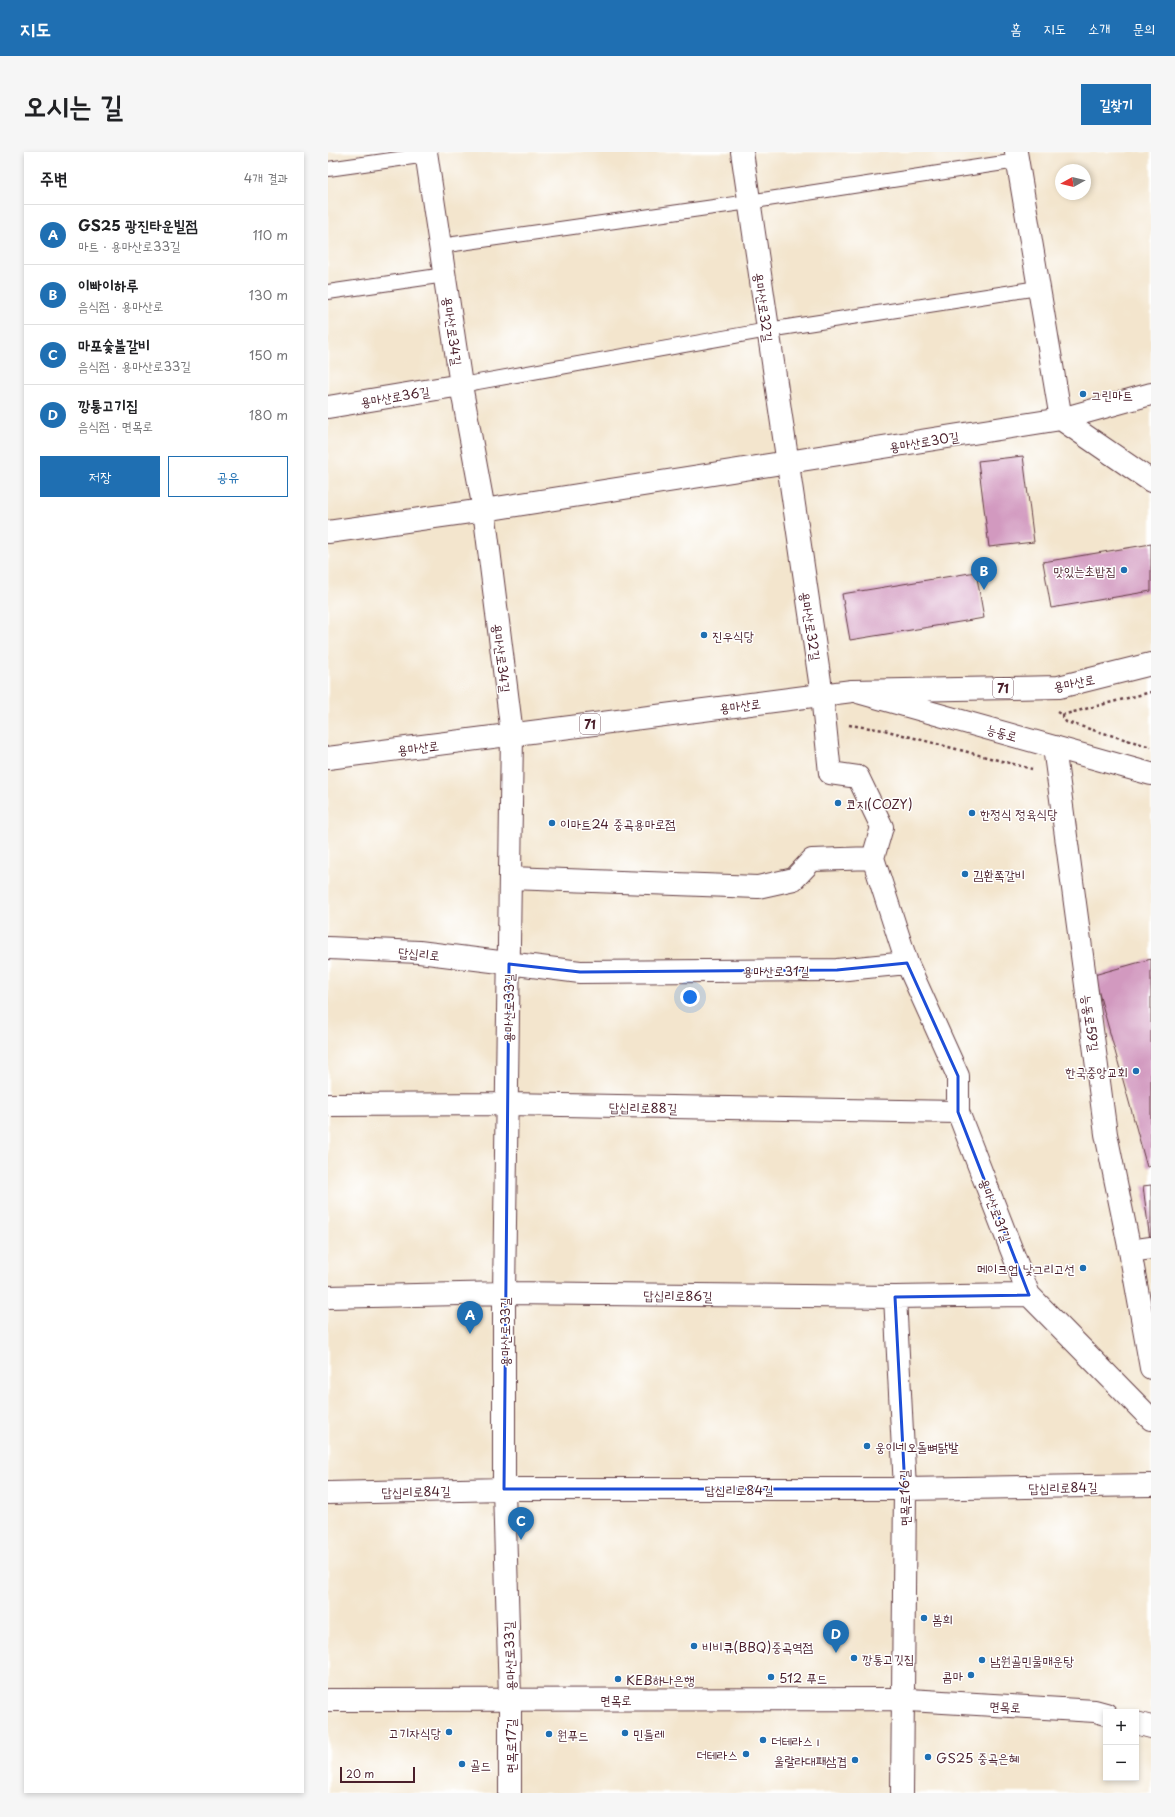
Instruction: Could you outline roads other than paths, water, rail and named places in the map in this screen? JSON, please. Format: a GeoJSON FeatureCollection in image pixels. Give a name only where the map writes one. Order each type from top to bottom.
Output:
{"type":"FeatureCollection","features":[{"type":"Feature","properties":{"kind":"street","name":"용마산로32길"},"geometry":{"type":"LineString","coordinates":[[742,152],[822,695]]}},
{"type":"Feature","properties":{"kind":"street","name":"용마산로34길"},"geometry":{"type":"LineString","coordinates":[[427,153],[461,385],[484,510],[512,734]]}},
{"type":"Feature","properties":{"kind":"street"},"geometry":{"type":"LineString","coordinates":[[1016,157],[1061,419],[1151,481]]}},
{"type":"Feature","properties":{"kind":"street","name":"용마산로36길"},"geometry":{"type":"LineString","coordinates":[[328,407],[461,385]]}},
{"type":"Feature","properties":{"kind":"street","name":"용마산로30길"},"geometry":{"type":"LineString","coordinates":[[787,462],[1061,419],[1151,394]]}},
{"type":"Feature","properties":{"kind":"street"},"geometry":{"type":"LineString","coordinates":[[328,532],[484,510],[787,462]]}},
{"type":"Feature","properties":{"kind":"street","name":"용마산로"},"geometry":{"type":"LineString","coordinates":[[328,758],[852,691],[1059,687],[1151,664]]}},
{"type":"Feature","properties":{"kind":"street","name":"능동로"},"geometry":{"type":"LineString","coordinates":[[852,691],[1151,774]]}},
{"type":"Feature","properties":{"kind":"street"},"geometry":{"type":"LineString","coordinates":[[510,878],[758,887],[794,879],[812,860],[873,858],[882,828],[858,777],[830,773],[822,695]]}},
{"type":"Feature","properties":{"kind":"street","name":"용마산로33길"},"geometry":{"type":"LineString","coordinates":[[510,1699],[504,1489],[504,1293],[512,734]]}},
{"type":"Feature","properties":{"kind":"street","name":"능동로59길"},"geometry":{"type":"LineString","coordinates":[[1054,747],[1106,1134],[1141,1249],[1151,1368]]}},
{"type":"Feature","properties":{"kind":"street","name":"용마산로31길"},"geometry":{"type":"LineString","coordinates":[[873,858],[907,963],[958,1076],[958,1112],[1029,1295],[1151,1419]]}},
{"type":"Feature","properties":{"kind":"street","name":"답십리로"},"geometry":{"type":"LineString","coordinates":[[328,948],[419,952],[509,964]]}},
{"type":"Feature","properties":{"kind":"street","name":"용마산로31길"},"geometry":{"type":"LineString","coordinates":[[692,970],[837,970],[907,963]]}},
{"type":"Feature","properties":{"kind":"street","name":"용마산로33길"},"geometry":{"type":"LineString","coordinates":[[509,964],[580,972],[692,970]]}},
{"type":"Feature","properties":{"kind":"street","name":"답십리로88길"},"geometry":{"type":"LineString","coordinates":[[328,1105],[507,1104],[958,1112]]}},
{"type":"Feature","properties":{"kind":"street","name":"답십리로86길"},"geometry":{"type":"LineString","coordinates":[[328,1297],[504,1293],[895,1297],[1029,1295]]}},
{"type":"Feature","properties":{"kind":"street","name":"면목로16길"},"geometry":{"type":"LineString","coordinates":[[895,1297],[905,1489],[903,1700]]}},
{"type":"Feature","properties":{"kind":"street","name":"답십리로84길"},"geometry":{"type":"LineString","coordinates":[[328,1493],[504,1489],[905,1489],[1151,1485]]}},
{"type":"Feature","properties":{"kind":"street","name":"면목로17길"},"geometry":{"type":"LineString","coordinates":[[510,1699],[510,1793]]}},
{"type":"Feature","properties":{"kind":"street","name":"면목로"},"geometry":{"type":"LineString","coordinates":[[328,1700],[903,1700],[1095,1711],[1103,1713]]}},
{"type":"Feature","properties":{"kind":"street"},"geometry":{"type":"LineString","coordinates":[[902,1793],[903,1700]]}},
{"type":"Feature","properties":{"kind":"street"},"geometry":{"type":"LineString","coordinates":[[1139,1724],[1151,1727]]}},
{"type":"Feature","properties":{"kind":"lane"},"geometry":{"type":"LineString","coordinates":[[328,170],[427,153]]}},
{"type":"Feature","properties":{"kind":"lane"},"geometry":{"type":"LineString","coordinates":[[440,246],[749,202],[1016,157]]}},
{"type":"Feature","properties":{"kind":"lane"},"geometry":{"type":"LineString","coordinates":[[328,292],[445,275]]}},
{"type":"Feature","properties":{"kind":"lane"},"geometry":{"type":"LineString","coordinates":[[461,385],[768,330],[1038,288]]}},
{"type":"Feature","properties":{"kind":"place","name":"그린마트"},"geometry":{"type":"Point","coordinates":[1083,394]}},
{"type":"Feature","properties":{"kind":"place","name":"맛있는초밥집"},"geometry":{"type":"Point","coordinates":[1124,570]}},
{"type":"Feature","properties":{"kind":"place","name":"이빠이하루"},"geometry":{"type":"Point","coordinates":[984,590]}},
{"type":"Feature","properties":{"kind":"place","name":"진우식당"},"geometry":{"type":"Point","coordinates":[704,635]}},
{"type":"Feature","properties":{"kind":"place","name":"코지(COZY)"},"geometry":{"type":"Point","coordinates":[838,803]}},
{"type":"Feature","properties":{"kind":"place","name":"한정식 정육식당"},"geometry":{"type":"Point","coordinates":[972,813]}},
{"type":"Feature","properties":{"kind":"place","name":"이마트24 중곡용마로점"},"geometry":{"type":"Point","coordinates":[552,823]}},
{"type":"Feature","properties":{"kind":"place","name":"김환쪽갈비"},"geometry":{"type":"Point","coordinates":[965,874]}},
{"type":"Feature","properties":{"kind":"place","name":"한국중앙교회"},"geometry":{"type":"Point","coordinates":[1136,1071]}},
{"type":"Feature","properties":{"kind":"place","name":"메이크업 낯그리고선"},"geometry":{"type":"Point","coordinates":[1083,1268]}},
{"type":"Feature","properties":{"kind":"place","name":"GS25 광진타운빌점"},"geometry":{"type":"Point","coordinates":[470,1334]}},
{"type":"Feature","properties":{"kind":"place","name":"웅이네오돌뼈닭발"},"geometry":{"type":"Point","coordinates":[867,1446]}},
{"type":"Feature","properties":{"kind":"place","name":"마포숯불갈비"},"geometry":{"type":"Point","coordinates":[521,1540]}},
{"type":"Feature","properties":{"kind":"place","name":"봄희"},"geometry":{"type":"Point","coordinates":[924,1618]}},
{"type":"Feature","properties":{"kind":"place","name":"비비큐(BBQ)중곡역점"},"geometry":{"type":"Point","coordinates":[694,1646]}},
{"type":"Feature","properties":{"kind":"place","name":"깡통고기집"},"geometry":{"type":"Point","coordinates":[836,1653]}},
{"type":"Feature","properties":{"kind":"place","name":"깡통고깃집"},"geometry":{"type":"Point","coordinates":[854,1658]}},
{"type":"Feature","properties":{"kind":"place","name":"남원골민물매운탕"},"geometry":{"type":"Point","coordinates":[982,1660]}},
{"type":"Feature","properties":{"kind":"place","name":"콤마"},"geometry":{"type":"Point","coordinates":[971,1675]}},
{"type":"Feature","properties":{"kind":"place","name":"512 푸드"},"geometry":{"type":"Point","coordinates":[771,1677]}},
{"type":"Feature","properties":{"kind":"place","name":"KEB하나은행"},"geometry":{"type":"Point","coordinates":[618,1679]}},
{"type":"Feature","properties":{"kind":"place","name":"고기자식당"},"geometry":{"type":"Point","coordinates":[449,1732]}},
{"type":"Feature","properties":{"kind":"place","name":"민들레"},"geometry":{"type":"Point","coordinates":[625,1733]}},
{"type":"Feature","properties":{"kind":"place","name":"원푸드"},"geometry":{"type":"Point","coordinates":[549,1734]}},
{"type":"Feature","properties":{"kind":"place","name":"더테라스Ⅰ"},"geometry":{"type":"Point","coordinates":[763,1740]}},
{"type":"Feature","properties":{"kind":"place","name":"더테라스"},"geometry":{"type":"Point","coordinates":[746,1754]}},
{"type":"Feature","properties":{"kind":"place","name":"GS25 중곡은혜"},"geometry":{"type":"Point","coordinates":[928,1757]}},
{"type":"Feature","properties":{"kind":"place","name":"울랄라대패삼겹"},"geometry":{"type":"Point","coordinates":[855,1760]}},
{"type":"Feature","properties":{"kind":"place","name":"골드"},"geometry":{"type":"Point","coordinates":[462,1764]}}]}
